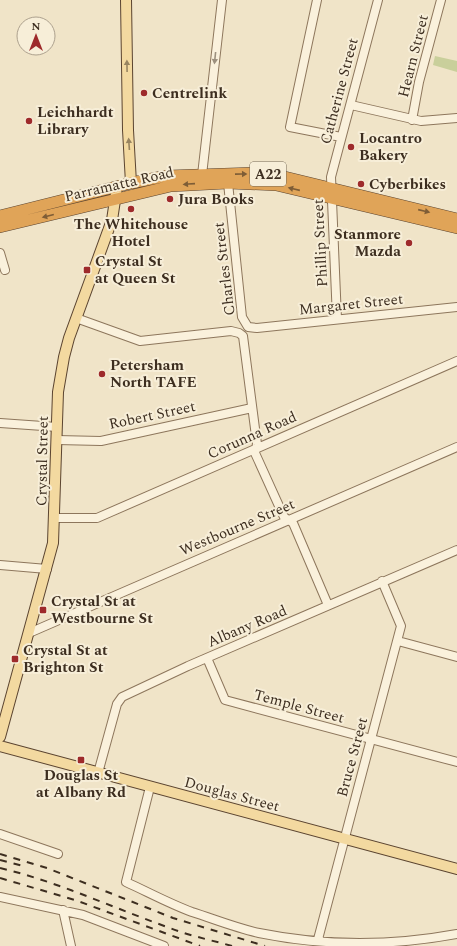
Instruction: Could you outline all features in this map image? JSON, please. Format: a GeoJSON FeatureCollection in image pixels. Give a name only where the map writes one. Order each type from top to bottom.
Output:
{"type":"FeatureCollection","features":[{"type":"Feature","properties":{"kind":"highway","name":"Parramatta Road"},"geometry":{"type":"LineString","coordinates":[[0,216],[131,183],[166,176],[270,174],[332,194],[457,228]]}},
{"type":"Feature","properties":{"kind":"highway","name":"Parramatta Road"},"geometry":{"type":"LineString","coordinates":[[0,227],[171,186],[228,182],[276,185],[457,218]]}},
{"type":"Feature","properties":{"kind":"main road"},"geometry":{"type":"LineString","coordinates":[[126,0],[128,130],[131,183]]}},
{"type":"Feature","properties":{"kind":"main road","name":"Crystal Street"},"geometry":{"type":"LineString","coordinates":[[0,737],[4,705],[29,633],[53,543],[58,392],[66,343],[112,220],[117,187]]}},
{"type":"Feature","properties":{"kind":"main road","name":"Douglas Street"},"geometry":{"type":"LineString","coordinates":[[0,746],[457,869]]}},
{"type":"Feature","properties":{"kind":"street"},"geometry":{"type":"LineString","coordinates":[[202,175],[222,0]]}},
{"type":"Feature","properties":{"kind":"street"},"geometry":{"type":"LineString","coordinates":[[317,0],[290,127],[341,137]]}},
{"type":"Feature","properties":{"kind":"street","name":"Catherine Street"},"geometry":{"type":"LineString","coordinates":[[332,194],[331,177],[378,0]]}},
{"type":"Feature","properties":{"kind":"street","name":"Hearn Street"},"geometry":{"type":"LineString","coordinates":[[412,120],[419,82],[441,0]]}},
{"type":"Feature","properties":{"kind":"street"},"geometry":{"type":"LineString","coordinates":[[351,105],[420,121],[457,118]]}},
{"type":"Feature","properties":{"kind":"street","name":"Charles Street"},"geometry":{"type":"LineString","coordinates":[[228,182],[242,317],[248,327]]}},
{"type":"Feature","properties":{"kind":"street","name":"Phillip Street"},"geometry":{"type":"LineString","coordinates":[[332,194],[338,319]]}},
{"type":"Feature","properties":{"kind":"street"},"geometry":{"type":"LineString","coordinates":[[0,253],[5,270]]}},
{"type":"Feature","properties":{"kind":"street","name":"Margaret Street"},"geometry":{"type":"LineString","coordinates":[[248,327],[257,328],[457,307]]}},
{"type":"Feature","properties":{"kind":"street","name":"Charles Street"},"geometry":{"type":"LineString","coordinates":[[76,318],[140,340],[230,331],[240,333],[245,340],[256,453],[280,510],[284,517],[293,523],[328,605]]}},
{"type":"Feature","properties":{"kind":"street","name":"Corunna Road"},"geometry":{"type":"LineString","coordinates":[[55,518],[97,518],[457,361]]}},
{"type":"Feature","properties":{"kind":"street","name":"Robert Street"},"geometry":{"type":"LineString","coordinates":[[57,440],[101,441],[252,408]]}},
{"type":"Feature","properties":{"kind":"street"},"geometry":{"type":"LineString","coordinates":[[0,423],[57,428]]}},
{"type":"Feature","properties":{"kind":"street","name":"Westbourne Street"},"geometry":{"type":"LineString","coordinates":[[29,633],[457,447]]}},
{"type":"Feature","properties":{"kind":"street","name":"Albany Road"},"geometry":{"type":"LineString","coordinates":[[98,773],[117,704],[122,697],[382,581],[457,550]]}},
{"type":"Feature","properties":{"kind":"street"},"geometry":{"type":"LineString","coordinates":[[0,565],[47,569]]}},
{"type":"Feature","properties":{"kind":"street","name":"Bruce Street"},"geometry":{"type":"LineString","coordinates":[[317,943],[402,626],[382,581]]}},
{"type":"Feature","properties":{"kind":"street"},"geometry":{"type":"LineString","coordinates":[[398,641],[457,657]]}},
{"type":"Feature","properties":{"kind":"street","name":"Temple Street"},"geometry":{"type":"LineString","coordinates":[[207,658],[225,700],[457,762]]}},
{"type":"Feature","properties":{"kind":"street"},"geometry":{"type":"LineString","coordinates":[[150,787],[126,882],[191,911],[251,931],[286,939],[317,943],[369,946],[421,942],[457,934]]}},
{"type":"Feature","properties":{"kind":"street"},"geometry":{"type":"LineString","coordinates":[[0,834],[58,854]]}},
{"type":"Feature","properties":{"kind":"street"},"geometry":{"type":"LineString","coordinates":[[0,897],[83,915],[164,946]]}},
{"type":"Feature","properties":{"kind":"street"},"geometry":{"type":"LineString","coordinates":[[63,910],[71,946]]}},
{"type":"Feature","properties":{"kind":"green space"},"geometry":{"type":"Polygon","coordinates":[[[435,56],[457,61],[457,72],[433,65],[435,56]]]}},
{"type":"Feature","properties":{"kind":"railway"},"geometry":{"type":"LineString","coordinates":[[0,854],[47,868],[173,918],[265,946]]}},
{"type":"Feature","properties":{"kind":"railway"},"geometry":{"type":"LineString","coordinates":[[0,860],[23,866]]}},
{"type":"Feature","properties":{"kind":"railway"},"geometry":{"type":"LineString","coordinates":[[0,868],[43,880],[178,931],[232,946]]}},
{"type":"Feature","properties":{"kind":"railway"},"geometry":{"type":"LineString","coordinates":[[0,878],[75,900],[200,946]]}},
{"type":"Feature","properties":{"kind":"place","name":"Centrelink"},"geometry":{"type":"Point","coordinates":[144,93]}},
{"type":"Feature","properties":{"kind":"place","name":"Leichhardt Library"},"geometry":{"type":"Point","coordinates":[29,121]}},
{"type":"Feature","properties":{"kind":"place","name":"Locantro Bakery"},"geometry":{"type":"Point","coordinates":[351,147]}},
{"type":"Feature","properties":{"kind":"place","name":"Cyberbikes"},"geometry":{"type":"Point","coordinates":[361,184]}},
{"type":"Feature","properties":{"kind":"place","name":"Jura Books"},"geometry":{"type":"Point","coordinates":[170,199]}},
{"type":"Feature","properties":{"kind":"place","name":"The Whitehouse Hotel"},"geometry":{"type":"Point","coordinates":[131,209]}},
{"type":"Feature","properties":{"kind":"place","name":"Stanmore Mazda"},"geometry":{"type":"Point","coordinates":[409,243]}},
{"type":"Feature","properties":{"kind":"place","name":"Crystal St at Queen St"},"geometry":{"type":"Point","coordinates":[87,270]}},
{"type":"Feature","properties":{"kind":"place","name":"Petersham North TAFE"},"geometry":{"type":"Point","coordinates":[102,374]}},
{"type":"Feature","properties":{"kind":"place","name":"Crystal St at Westbourne St"},"geometry":{"type":"Point","coordinates":[43,610]}},
{"type":"Feature","properties":{"kind":"place","name":"Crystal St at Brighton St"},"geometry":{"type":"Point","coordinates":[15,659]}},
{"type":"Feature","properties":{"kind":"place","name":"Douglas St at Albany Rd"},"geometry":{"type":"Point","coordinates":[81,760]}}]}
